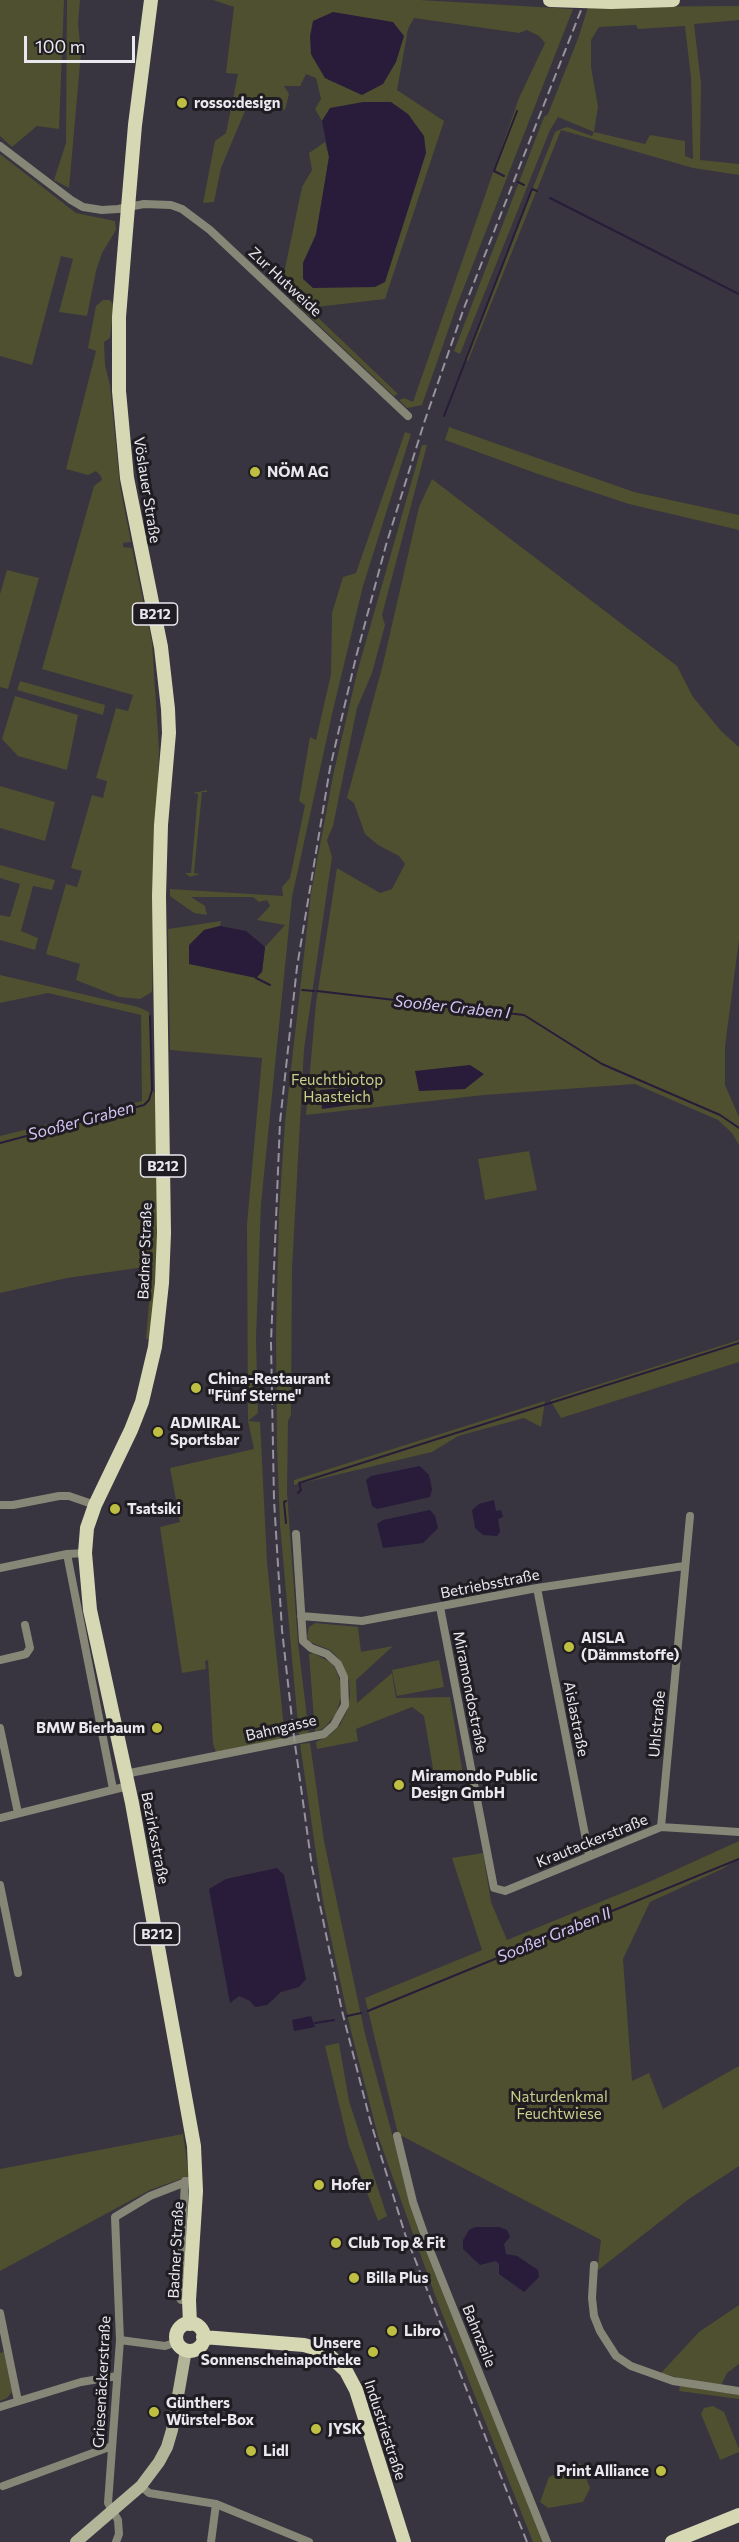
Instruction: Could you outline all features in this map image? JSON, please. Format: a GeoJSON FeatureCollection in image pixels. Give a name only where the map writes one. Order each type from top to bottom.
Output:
{"type":"FeatureCollection","features":[{"type":"Feature","properties":{"kind":"main road","name":"Vöslauer Straße"},"geometry":{"type":"LineString","coordinates":[[151,0],[135,125],[128,207],[119,317],[119,391],[121,434],[133,512],[161,647],[169,717],[168,766],[160,849],[159,985]]}},
{"type":"Feature","properties":{"kind":"main road"},"geometry":{"type":"LineString","coordinates":[[147,29],[155,14],[158,0]]}},
{"type":"Feature","properties":{"kind":"main road"},"geometry":{"type":"LineString","coordinates":[[549,0],[611,2],[672,0]]}},
{"type":"Feature","properties":{"kind":"main road","name":"Badner Straße"},"geometry":{"type":"LineString","coordinates":[[95,1505],[138,1415],[151,1369],[159,1320],[164,1233],[159,985]]}},
{"type":"Feature","properties":{"kind":"main road","name":"Bezirksstraße"},"geometry":{"type":"LineString","coordinates":[[95,1505],[87,1528],[85,1553],[90,1610],[127,1780],[186,2095],[190,2180]]}},
{"type":"Feature","properties":{"kind":"main road","name":"Badner Straße"},"geometry":{"type":"LineString","coordinates":[[190,2180],[190,2324]]}},
{"type":"Feature","properties":{"kind":"main road"},"geometry":{"type":"LineString","coordinates":[[190,2324],[198,2326],[204,2337],[198,2348],[182,2346],[178,2330],[190,2324]]}},
{"type":"Feature","properties":{"kind":"main road","name":"Industriestraße"},"geometry":{"type":"LineString","coordinates":[[204,2337],[304,2345],[330,2356],[346,2371],[356,2390],[404,2542]]}},
{"type":"Feature","properties":{"kind":"main road"},"geometry":{"type":"LineString","coordinates":[[672,2542],[739,2515]]}},
{"type":"Feature","properties":{"kind":"street","name":"Zur Hutweide"},"geometry":{"type":"LineString","coordinates":[[0,146],[83,207],[102,210],[144,204],[171,205],[182,209],[210,230],[408,416]]}},
{"type":"Feature","properties":{"kind":"street"},"geometry":{"type":"LineString","coordinates":[[0,1505],[69,1496],[95,1505]]}},
{"type":"Feature","properties":{"kind":"street","name":"Uhlstraße"},"geometry":{"type":"LineString","coordinates":[[661,1827],[690,1516]]}},
{"type":"Feature","properties":{"kind":"street"},"geometry":{"type":"LineString","coordinates":[[296,1534],[301,1616]]}},
{"type":"Feature","properties":{"kind":"street"},"geometry":{"type":"LineString","coordinates":[[0,1568],[67,1554],[85,1553]]}},
{"type":"Feature","properties":{"kind":"street"},"geometry":{"type":"LineString","coordinates":[[67,1554],[113,1790]]}},
{"type":"Feature","properties":{"kind":"street","name":"Betriebsstraße"},"geometry":{"type":"LineString","coordinates":[[301,1616],[362,1621],[537,1588],[684,1566]]}},
{"type":"Feature","properties":{"kind":"street","name":"Aislastraße"},"geometry":{"type":"LineString","coordinates":[[537,1588],[589,1855]]}},
{"type":"Feature","properties":{"kind":"street","name":"Miramondostraße"},"geometry":{"type":"LineString","coordinates":[[440,1607],[494,1888]]}},
{"type":"Feature","properties":{"kind":"street","name":"Bahngasse"},"geometry":{"type":"LineString","coordinates":[[0,1818],[113,1790],[127,1780],[324,1734],[334,1725],[345,1705],[344,1677],[338,1664],[327,1654],[311,1648],[303,1641],[301,1616]]}},
{"type":"Feature","properties":{"kind":"street"},"geometry":{"type":"LineString","coordinates":[[0,1660],[26,1654],[30,1648],[25,1624]]}},
{"type":"Feature","properties":{"kind":"street"},"geometry":{"type":"LineString","coordinates":[[0,1728],[18,1813]]}},
{"type":"Feature","properties":{"kind":"street","name":"Krautackerstraße"},"geometry":{"type":"LineString","coordinates":[[494,1888],[505,1891],[661,1827],[739,1832]]}},
{"type":"Feature","properties":{"kind":"street"},"geometry":{"type":"LineString","coordinates":[[0,1885],[18,1973]]}},
{"type":"Feature","properties":{"kind":"street","name":"Bahnzeile"},"geometry":{"type":"LineString","coordinates":[[397,2136],[413,2202],[429,2248],[547,2542]]}},
{"type":"Feature","properties":{"kind":"street","name":"Griesenäckerstraße"},"geometry":{"type":"LineString","coordinates":[[116,2542],[119,2527],[108,2503],[120,2340],[115,2217],[150,2196],[190,2180]]}},
{"type":"Feature","properties":{"kind":"street"},"geometry":{"type":"LineString","coordinates":[[594,2265],[592,2298],[594,2316],[603,2338],[616,2356],[631,2366],[673,2382],[739,2391]]}},
{"type":"Feature","properties":{"kind":"street"},"geometry":{"type":"LineString","coordinates":[[0,2313],[18,2401]]}},
{"type":"Feature","properties":{"kind":"street"},"geometry":{"type":"LineString","coordinates":[[76,2542],[141,2486],[167,2447],[175,2415],[182,2346],[120,2340]]}},
{"type":"Feature","properties":{"kind":"street"},"geometry":{"type":"LineString","coordinates":[[0,2407],[81,2382],[117,2376]]}},
{"type":"Feature","properties":{"kind":"street"},"geometry":{"type":"LineString","coordinates":[[3,2486],[112,2446]]}},
{"type":"Feature","properties":{"kind":"street"},"geometry":{"type":"LineString","coordinates":[[141,2486],[149,2493],[216,2504],[309,2542]]}},
{"type":"Feature","properties":{"kind":"street"},"geometry":{"type":"LineString","coordinates":[[211,2542],[216,2504]]}},
{"type":"Feature","properties":{"kind":"green space"},"geometry":{"type":"Polygon","coordinates":[[[0,0],[64,0],[59,129],[37,126],[12,147],[0,136],[0,0]]]}},
{"type":"Feature","properties":{"kind":"green space"},"geometry":{"type":"Polygon","coordinates":[[[67,0],[80,0],[78,24],[81,53],[69,188],[54,180],[66,143],[67,0]]]}},
{"type":"Feature","properties":{"kind":"green space"},"geometry":{"type":"Polygon","coordinates":[[[213,0],[420,0],[573,9],[457,305],[422,405],[407,408],[399,400],[404,398],[413,402],[519,98],[545,43],[539,36],[527,30],[519,33],[414,18],[408,29],[397,90],[444,121],[385,299],[308,308],[398,394],[394,396],[293,301],[284,273],[302,187],[312,170],[309,153],[325,142],[329,157],[316,234],[303,263],[375,287],[330,108],[322,121],[315,109],[321,99],[316,78],[306,74],[300,86],[284,86],[289,94],[285,110],[262,104],[245,111],[221,168],[214,202],[203,203],[215,141],[226,133],[238,74],[226,73],[234,7],[213,0]],[[311,54],[325,78],[362,95],[311,54]]]}},
{"type":"Feature","properties":{"kind":"green space"},"geometry":{"type":"Polygon","coordinates":[[[739,6],[739,20],[694,24],[701,83],[700,160],[739,164],[739,175],[693,168],[561,130],[468,361],[465,360],[555,132],[567,127],[592,136],[594,132],[558,117],[550,130],[460,354],[454,351],[544,117],[548,114],[579,36],[588,7],[739,6]],[[636,25],[599,27],[591,40],[591,67],[598,107],[594,132],[645,144],[650,135],[685,141],[685,156],[693,159],[691,78],[685,26],[638,29],[636,25]]]}},
{"type":"Feature","properties":{"kind":"green space"},"geometry":{"type":"Polygon","coordinates":[[[0,154],[76,213],[115,221],[116,230],[102,253],[96,271],[87,316],[59,312],[73,259],[61,256],[32,365],[0,356],[0,154]]]}},
{"type":"Feature","properties":{"kind":"green space"},"geometry":{"type":"Polygon","coordinates":[[[103,300],[110,300],[114,305],[110,338],[104,342],[120,486],[131,542],[123,543],[123,547],[132,548],[152,642],[159,750],[152,992],[140,999],[119,997],[76,980],[80,964],[46,954],[66,884],[77,887],[82,871],[71,868],[92,795],[103,798],[107,781],[96,778],[116,708],[128,711],[133,695],[42,669],[94,486],[102,480],[96,471],[88,475],[66,469],[96,351],[88,348],[96,306],[103,300]]]}},
{"type":"Feature","properties":{"kind":"green space"},"geometry":{"type":"Polygon","coordinates":[[[449,427],[634,492],[739,515],[739,530],[629,504],[538,474],[445,440],[449,427]]]}},
{"type":"Feature","properties":{"kind":"green space"},"geometry":{"type":"Polygon","coordinates":[[[405,432],[411,434],[363,586],[292,897],[261,1204],[256,1339],[258,1413],[248,1421],[247,1224],[262,1058],[170,1050],[168,929],[221,921],[220,926],[204,930],[262,972],[265,947],[285,925],[257,920],[270,906],[267,900],[259,902],[253,897],[191,897],[205,906],[207,915],[194,913],[170,896],[170,889],[283,896],[282,887],[290,878],[305,805],[299,801],[310,737],[316,740],[331,674],[332,613],[343,577],[356,573],[405,432]]]}},
{"type":"Feature","properties":{"kind":"green space"},"geometry":{"type":"Polygon","coordinates":[[[422,445],[427,445],[382,615],[385,625],[372,673],[357,708],[333,826],[327,840],[332,857],[304,1049],[292,1269],[291,1415],[288,1421],[287,1493],[298,1643],[309,1734],[299,1736],[280,1525],[277,1446],[276,1336],[279,1213],[285,1122],[311,893],[334,771],[358,669],[422,445]]]}},
{"type":"Feature","properties":{"kind":"green space","name":"Feuchtbiotop Haasteich"},"geometry":{"type":"Polygon","coordinates":[[[432,479],[677,666],[693,697],[722,732],[739,747],[739,940],[725,1046],[725,1085],[739,1117],[739,1145],[732,1133],[718,1120],[635,1084],[484,1095],[306,1115],[316,1003],[337,868],[380,893],[392,889],[405,864],[399,856],[378,845],[365,834],[354,803],[347,798],[383,664],[419,507],[432,479]]]}},
{"type":"Feature","properties":{"kind":"green space"},"geometry":{"type":"Polygon","coordinates":[[[7,570],[39,578],[8,689],[0,687],[0,594],[7,570]]]}},
{"type":"Feature","properties":{"kind":"green space"},"geometry":{"type":"Polygon","coordinates":[[[20,681],[105,705],[103,715],[17,690],[20,681]]]}},
{"type":"Feature","properties":{"kind":"green space"},"geometry":{"type":"Polygon","coordinates":[[[15,696],[78,715],[67,770],[18,756],[2,739],[15,696]]]}},
{"type":"Feature","properties":{"kind":"green space"},"geometry":{"type":"Polygon","coordinates":[[[0,786],[55,802],[45,841],[0,828],[0,786]]]}},
{"type":"Feature","properties":{"kind":"green space"},"geometry":{"type":"Polygon","coordinates":[[[207,790],[207,792],[202,792],[194,873],[200,874],[190,877],[185,873],[191,873],[198,794],[193,793],[207,790]]]}},
{"type":"Feature","properties":{"kind":"green space"},"geometry":{"type":"Polygon","coordinates":[[[0,865],[55,880],[52,890],[33,886],[21,931],[38,938],[35,950],[0,940],[0,915],[10,917],[20,884],[0,878],[0,865]]]}},
{"type":"Feature","properties":{"kind":"green space"},"geometry":{"type":"Polygon","coordinates":[[[0,975],[138,1007],[149,1012],[153,1090],[156,1097],[159,1252],[151,1339],[146,1339],[152,1266],[67,1278],[0,1293],[0,1136],[142,1101],[141,1015],[48,993],[0,1003],[0,975]]]}},
{"type":"Feature","properties":{"kind":"green space"},"geometry":{"type":"Polygon","coordinates":[[[529,1151],[537,1190],[485,1200],[478,1159],[529,1151]]]}},
{"type":"Feature","properties":{"kind":"green space"},"geometry":{"type":"Polygon","coordinates":[[[739,1340],[739,1362],[561,1418],[550,1400],[739,1340]]]}},
{"type":"Feature","properties":{"kind":"green space"},"geometry":{"type":"Polygon","coordinates":[[[545,1401],[541,1427],[524,1418],[458,1436],[432,1452],[294,1485],[294,1480],[545,1401]]]}},
{"type":"Feature","properties":{"kind":"green space"},"geometry":{"type":"Polygon","coordinates":[[[248,1421],[260,1422],[267,1562],[285,1738],[216,1752],[213,1744],[208,1660],[205,1661],[206,1669],[182,1673],[160,1527],[180,1522],[170,1468],[254,1449],[248,1421]]]}},
{"type":"Feature","properties":{"kind":"green space"},"geometry":{"type":"Polygon","coordinates":[[[315,1623],[358,1627],[361,1652],[393,1646],[356,1680],[357,1703],[392,1673],[396,1698],[450,1697],[464,1781],[436,1786],[424,1716],[412,1707],[356,1729],[358,1741],[317,1749],[316,1742],[330,1735],[340,1725],[347,1711],[350,1696],[349,1681],[339,1659],[330,1650],[310,1642],[307,1637],[309,1627],[315,1623]]]}},
{"type":"Feature","properties":{"kind":"green space"},"geometry":{"type":"Polygon","coordinates":[[[313,1653],[330,1662],[335,1668],[340,1681],[341,1697],[336,1714],[324,1728],[315,1732],[309,1654],[313,1653]]]}},
{"type":"Feature","properties":{"kind":"green space"},"geometry":{"type":"Polygon","coordinates":[[[439,1660],[444,1687],[397,1696],[392,1670],[439,1660]]]}},
{"type":"Feature","properties":{"kind":"green space"},"geometry":{"type":"Polygon","coordinates":[[[310,1743],[324,1841],[365,2034],[420,2237],[544,2542],[533,2542],[436,2298],[378,2136],[350,2027],[323,1901],[300,1744],[310,1743]]]}},
{"type":"Feature","properties":{"kind":"green space","name":"Naturdenkmal Feuchtwiese"},"geometry":{"type":"Polygon","coordinates":[[[739,1841],[739,1858],[722,1869],[650,1902],[623,1959],[632,2081],[649,2073],[663,2109],[739,2066],[739,2166],[689,2199],[597,2271],[601,2240],[398,2134],[365,1998],[482,1950],[452,1858],[483,1853],[491,1902],[507,1940],[649,1882],[739,1841]]]}},
{"type":"Feature","properties":{"kind":"green space"},"geometry":{"type":"Polygon","coordinates":[[[339,2043],[349,2101],[387,2216],[378,2221],[349,2146],[325,2046],[339,2043]]]}},
{"type":"Feature","properties":{"kind":"green space"},"geometry":{"type":"Polygon","coordinates":[[[183,2134],[189,2176],[150,2190],[0,2271],[0,2169],[183,2134]]]}},
{"type":"Feature","properties":{"kind":"green space"},"geometry":{"type":"Polygon","coordinates":[[[739,2305],[739,2364],[727,2373],[721,2385],[697,2383],[661,2373],[699,2332],[739,2305]]]}},
{"type":"Feature","properties":{"kind":"green space"},"geometry":{"type":"Polygon","coordinates":[[[4,2352],[12,2392],[0,2401],[0,2353],[4,2352]]]}},
{"type":"Feature","properties":{"kind":"green space"},"geometry":{"type":"Polygon","coordinates":[[[680,2386],[739,2395],[739,2399],[679,2391],[680,2386]]]}},
{"type":"Feature","properties":{"kind":"green space"},"geometry":{"type":"Polygon","coordinates":[[[713,2406],[724,2412],[739,2449],[739,2452],[720,2460],[701,2414],[704,2408],[713,2406]]]}},
{"type":"Feature","properties":{"kind":"green space"},"geometry":{"type":"Polygon","coordinates":[[[580,2463],[590,2488],[583,2502],[548,2508],[540,2502],[549,2477],[580,2463]]]}},
{"type":"Feature","properties":{"kind":"shaded area"},"geometry":{"type":"Polygon","coordinates":[[[333,12],[393,22],[404,36],[396,62],[383,84],[362,95],[325,78],[311,54],[310,36],[313,21],[333,12]]]}},
{"type":"Feature","properties":{"kind":"shaded area"},"geometry":{"type":"Polygon","coordinates":[[[363,102],[391,102],[408,114],[424,136],[426,153],[385,282],[375,287],[313,288],[303,279],[303,263],[316,235],[329,157],[322,121],[330,108],[363,102]]]}},
{"type":"Feature","properties":{"kind":"shaded area"},"geometry":{"type":"Polygon","coordinates":[[[220,926],[246,931],[265,947],[262,972],[256,978],[189,964],[189,945],[204,930],[220,926]]]}},
{"type":"Feature","properties":{"kind":"shaded area"},"geometry":{"type":"Polygon","coordinates":[[[470,1065],[484,1074],[465,1089],[419,1091],[415,1071],[470,1065]]]}},
{"type":"Feature","properties":{"kind":"shaded area"},"geometry":{"type":"Polygon","coordinates":[[[371,1086],[374,1102],[322,1109],[320,1090],[371,1086]]]}},
{"type":"Feature","properties":{"kind":"shaded area"},"geometry":{"type":"Polygon","coordinates":[[[420,1466],[429,1475],[432,1489],[430,1497],[377,1509],[372,1506],[366,1480],[371,1476],[420,1466]]]}},
{"type":"Feature","properties":{"kind":"shaded area"},"geometry":{"type":"Polygon","coordinates":[[[494,1500],[496,1511],[501,1510],[503,1517],[498,1519],[500,1532],[497,1536],[483,1535],[475,1528],[472,1510],[479,1504],[494,1500]]]}},
{"type":"Feature","properties":{"kind":"shaded area"},"geometry":{"type":"Polygon","coordinates":[[[430,1510],[435,1516],[438,1528],[423,1543],[383,1548],[377,1524],[383,1520],[430,1510]]]}},
{"type":"Feature","properties":{"kind":"shaded area"},"geometry":{"type":"Polygon","coordinates":[[[277,1868],[284,1875],[306,1979],[299,1987],[281,1992],[267,2005],[255,2007],[250,2001],[239,1996],[230,2003],[209,1889],[226,1879],[277,1868]]]}},
{"type":"Feature","properties":{"kind":"shaded area"},"geometry":{"type":"Polygon","coordinates":[[[311,2016],[315,2027],[294,2031],[292,2020],[311,2016]]]}},
{"type":"Feature","properties":{"kind":"shaded area"},"geometry":{"type":"Polygon","coordinates":[[[476,2227],[499,2227],[507,2230],[510,2237],[504,2244],[506,2254],[517,2256],[538,2270],[539,2277],[524,2292],[499,2274],[499,2264],[496,2261],[480,2265],[463,2249],[463,2240],[469,2230],[476,2227]]]}},
{"type":"Feature","properties":{"kind":"waterway"},"geometry":{"type":"LineString","coordinates":[[504,176],[494,171],[517,111]]}},
{"type":"Feature","properties":{"kind":"waterway"},"geometry":{"type":"LineString","coordinates":[[518,182],[524,185]]}},
{"type":"Feature","properties":{"kind":"waterway"},"geometry":{"type":"LineString","coordinates":[[444,416],[532,189],[537,191]]}},
{"type":"Feature","properties":{"kind":"waterway"},"geometry":{"type":"LineString","coordinates":[[550,198],[739,294]]}},
{"type":"Feature","properties":{"kind":"waterway","name":"Sooßer Graben"},"geometry":{"type":"LineString","coordinates":[[256,978],[270,985]]}},
{"type":"Feature","properties":{"kind":"waterway","name":"Sooßer Graben"},"geometry":{"type":"LineString","coordinates":[[302,990],[314,991]]}},
{"type":"Feature","properties":{"kind":"waterway","name":"Sooßer Graben I"},"geometry":{"type":"LineString","coordinates":[[317,991],[524,1015],[602,1064],[720,1115],[739,1128]]}},
{"type":"Feature","properties":{"kind":"waterway","name":"Sooßer Graben"},"geometry":{"type":"LineString","coordinates":[[0,1143],[144,1105],[149,1100],[152,1090],[150,1016]]}},
{"type":"Feature","properties":{"kind":"waterway"},"geometry":{"type":"LineString","coordinates":[[298,1493],[301,1490],[299,1483],[739,1343]]}},
{"type":"Feature","properties":{"kind":"waterway"},"geometry":{"type":"LineString","coordinates":[[286,1501],[284,1502],[286,1523]]}},
{"type":"Feature","properties":{"kind":"waterway","name":"Sooßer Graben II"},"geometry":{"type":"LineString","coordinates":[[368,2011],[739,1859]]}},
{"type":"Feature","properties":{"kind":"waterway"},"geometry":{"type":"LineString","coordinates":[[347,2016],[361,2013]]}},
{"type":"Feature","properties":{"kind":"waterway"},"geometry":{"type":"LineString","coordinates":[[315,2023],[334,2020]]}},
{"type":"Feature","properties":{"kind":"railway"},"geometry":{"type":"LineString","coordinates":[[527,2542],[405,2234],[370,2120],[342,2011],[312,1867],[282,1630],[274,1500],[271,1342],[280,1122],[297,967],[330,768],[356,657],[386,545],[424,423],[464,308],[585,0]]}},
{"type":"Feature","properties":{"kind":"place","name":"rosso:design"},"geometry":{"type":"Point","coordinates":[182,103]}},
{"type":"Feature","properties":{"kind":"place","name":"NÖM AG"},"geometry":{"type":"Point","coordinates":[255,472]}},
{"type":"Feature","properties":{"kind":"place","name":"China-Restaurant \"Fünf Sterne\""},"geometry":{"type":"Point","coordinates":[196,1388]}},
{"type":"Feature","properties":{"kind":"place","name":"ADMIRAL Sportsbar"},"geometry":{"type":"Point","coordinates":[158,1432]}},
{"type":"Feature","properties":{"kind":"place","name":"Tsatsiki"},"geometry":{"type":"Point","coordinates":[115,1509]}},
{"type":"Feature","properties":{"kind":"place","name":"AISLA (Dämmstoffe)"},"geometry":{"type":"Point","coordinates":[569,1647]}},
{"type":"Feature","properties":{"kind":"place","name":"BMW Bierbaum"},"geometry":{"type":"Point","coordinates":[157,1728]}},
{"type":"Feature","properties":{"kind":"place","name":"Miramondo Public Design GmbH"},"geometry":{"type":"Point","coordinates":[399,1785]}},
{"type":"Feature","properties":{"kind":"place","name":"Hofer"},"geometry":{"type":"Point","coordinates":[319,2185]}},
{"type":"Feature","properties":{"kind":"place","name":"Club Top & Fit"},"geometry":{"type":"Point","coordinates":[336,2243]}},
{"type":"Feature","properties":{"kind":"place","name":"Billa Plus"},"geometry":{"type":"Point","coordinates":[354,2278]}},
{"type":"Feature","properties":{"kind":"place","name":"Libro"},"geometry":{"type":"Point","coordinates":[392,2331]}},
{"type":"Feature","properties":{"kind":"place","name":"Unsere Sonnenscheinapotheke"},"geometry":{"type":"Point","coordinates":[373,2352]}},
{"type":"Feature","properties":{"kind":"place","name":"Günthers Würstel-Box"},"geometry":{"type":"Point","coordinates":[154,2412]}},
{"type":"Feature","properties":{"kind":"place","name":"JYSK"},"geometry":{"type":"Point","coordinates":[316,2429]}},
{"type":"Feature","properties":{"kind":"place","name":"Lidl"},"geometry":{"type":"Point","coordinates":[251,2451]}},
{"type":"Feature","properties":{"kind":"place","name":"Print Alliance"},"geometry":{"type":"Point","coordinates":[661,2471]}}]}
